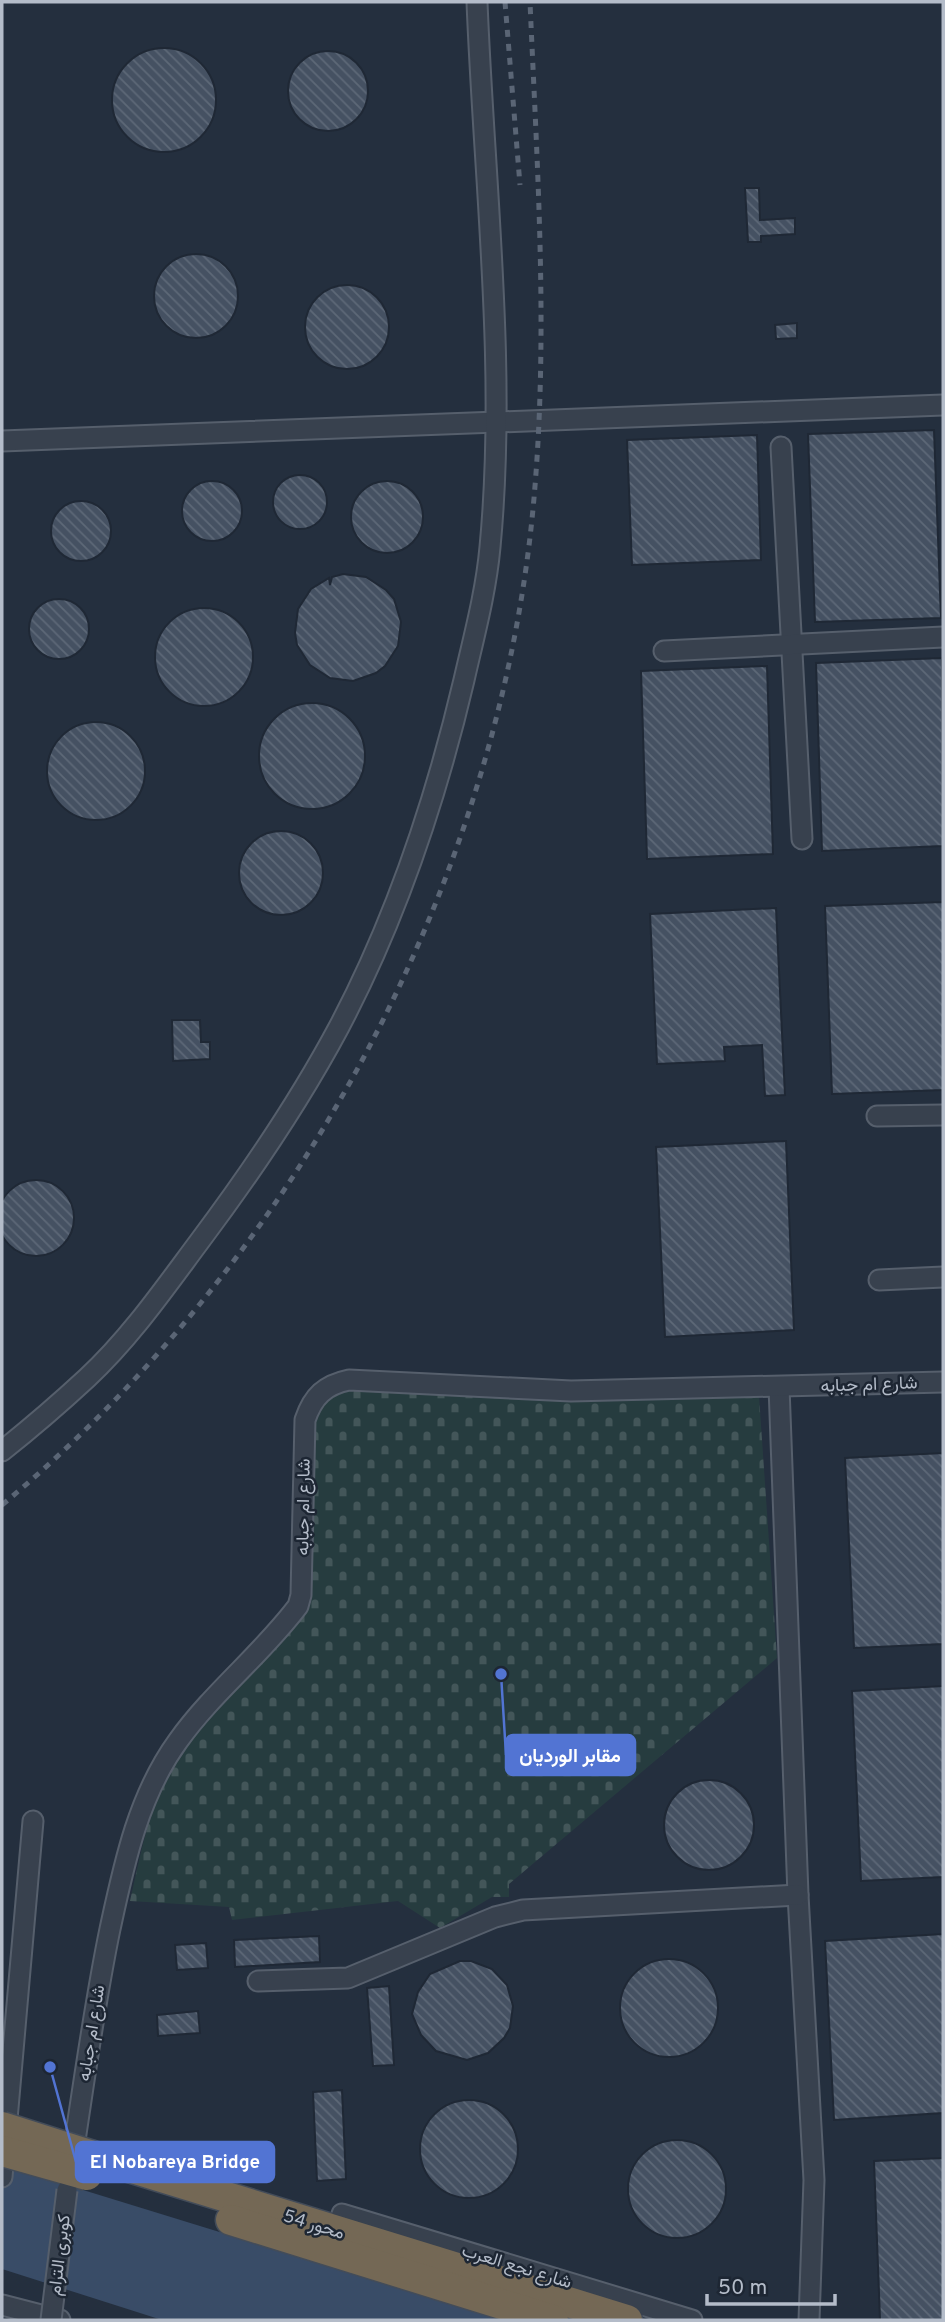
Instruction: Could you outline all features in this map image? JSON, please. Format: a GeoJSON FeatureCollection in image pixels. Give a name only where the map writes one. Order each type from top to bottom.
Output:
{"type":"FeatureCollection","features":[{"type":"Feature","properties":{"kind":"highway","name":"محور 54"},"geometry":{"type":"LineString","coordinates":[[4,2115],[83,2173],[553,2320]]}},
{"type":"Feature","properties":{"kind":"highway","name":"محور 54"},"geometry":{"type":"LineString","coordinates":[[2,2151],[627,2320]]}},
{"type":"Feature","properties":{"kind":"street"},"geometry":{"type":"LineString","coordinates":[[2,1451],[88,1377],[124,1339],[166,1287],[261,1155],[344,1017],[407,869],[454,728],[490,548],[496,424],[477,2]]}},
{"type":"Feature","properties":{"kind":"street"},"geometry":{"type":"LineString","coordinates":[[2,441],[943,405]]}},
{"type":"Feature","properties":{"kind":"street"},"geometry":{"type":"LineString","coordinates":[[781,447],[802,838]]}},
{"type":"Feature","properties":{"kind":"street"},"geometry":{"type":"LineString","coordinates":[[664,651],[943,637]]}},
{"type":"Feature","properties":{"kind":"street"},"geometry":{"type":"LineString","coordinates":[[877,1116],[943,1115]]}},
{"type":"Feature","properties":{"kind":"street"},"geometry":{"type":"LineString","coordinates":[[879,1280],[943,1277]]}},
{"type":"Feature","properties":{"kind":"street","name":"شارع ام جبابه"},"geometry":{"type":"LineString","coordinates":[[83,2173],[99,1984],[122,1874],[137,1821],[154,1780],[177,1742],[208,1703],[298,1606],[301,1595],[305,1420],[310,1405],[320,1392],[333,1383],[349,1380],[571,1391],[943,1381]]}},
{"type":"Feature","properties":{"kind":"street"},"geometry":{"type":"LineString","coordinates":[[779,1387],[798,1895],[814,2180],[809,2320]]}},
{"type":"Feature","properties":{"kind":"street"},"geometry":{"type":"LineString","coordinates":[[2,2177],[10,2004],[33,1821]]}},
{"type":"Feature","properties":{"kind":"street"},"geometry":{"type":"LineString","coordinates":[[258,1981],[348,1978],[495,1917],[523,1910],[798,1895]]}},
{"type":"Feature","properties":{"kind":"street","name":"كوبرى الترام"},"geometry":{"type":"LineString","coordinates":[[51,2320],[83,2173]]}},
{"type":"Feature","properties":{"kind":"street","name":"شارع نجع العرب"},"geometry":{"type":"LineString","coordinates":[[342,2214],[692,2320]]}},
{"type":"Feature","properties":{"kind":"street"},"geometry":{"type":"LineString","coordinates":[[2,2305],[60,2320]]}},
{"type":"Feature","properties":{"kind":"green space"},"geometry":{"type":"Polygon","coordinates":[[[350,1390],[759,1396],[777,1658],[509,1884],[509,1897],[492,1897],[440,1928],[398,1901],[232,1920],[229,1907],[130,1901],[152,1814],[175,1761],[190,1737],[226,1693],[305,1611],[316,1417],[328,1398],[350,1390]]]}},
{"type":"Feature","properties":{"kind":"water"},"geometry":{"type":"Polygon","coordinates":[[[2,2165],[505,2320],[162,2320],[2,2269],[2,2165]]]}},
{"type":"Feature","properties":{"kind":"building"},"geometry":{"type":"Polygon","coordinates":[[[164,48],[184,52],[201,63],[212,80],[216,100],[212,120],[201,137],[184,148],[164,152],[144,148],[127,137],[116,120],[112,100],[116,80],[127,63],[144,52],[164,48]]]}},
{"type":"Feature","properties":{"kind":"building"},"geometry":{"type":"Polygon","coordinates":[[[320,51],[336,51],[357,62],[368,83],[368,99],[357,120],[336,131],[320,131],[306,125],[294,113],[288,99],[288,83],[294,69],[306,57],[320,51]]]}},
{"type":"Feature","properties":{"kind":"building"},"geometry":{"type":"Polygon","coordinates":[[[745,188],[759,188],[760,220],[795,218],[795,234],[761,236],[761,242],[748,242],[745,188]]]}},
{"type":"Feature","properties":{"kind":"building"},"geometry":{"type":"Polygon","coordinates":[[[196,254],[212,257],[226,266],[235,280],[238,296],[235,312],[226,326],[212,335],[196,338],[180,335],[166,326],[157,312],[154,296],[157,280],[166,266],[180,257],[196,254]]]}},
{"type":"Feature","properties":{"kind":"building"},"geometry":{"type":"Polygon","coordinates":[[[347,285],[363,288],[377,297],[386,311],[389,327],[386,343],[377,357],[363,366],[347,369],[331,366],[317,357],[308,343],[305,327],[308,311],[317,297],[331,288],[347,285]]]}},
{"type":"Feature","properties":{"kind":"building"},"geometry":{"type":"Polygon","coordinates":[[[797,323],[797,338],[776,339],[775,325],[797,323]]]}},
{"type":"Feature","properties":{"kind":"building"},"geometry":{"type":"Polygon","coordinates":[[[934,430],[941,618],[815,622],[808,434],[934,430]]]}},
{"type":"Feature","properties":{"kind":"building"},"geometry":{"type":"Polygon","coordinates":[[[757,435],[761,560],[632,565],[627,440],[757,435]]]}},
{"type":"Feature","properties":{"kind":"building"},"geometry":{"type":"Polygon","coordinates":[[[300,475],[319,483],[327,502],[319,521],[300,529],[281,521],[273,502],[281,483],[300,475]]]}},
{"type":"Feature","properties":{"kind":"building"},"geometry":{"type":"Polygon","coordinates":[[[212,481],[229,486],[237,494],[242,511],[237,528],[229,536],[212,541],[195,536],[187,528],[182,511],[187,494],[195,486],[212,481]]]}},
{"type":"Feature","properties":{"kind":"building"},"geometry":{"type":"Polygon","coordinates":[[[394,481],[413,491],[421,503],[421,531],[413,543],[401,551],[380,553],[361,543],[353,531],[351,510],[361,491],[373,483],[394,481]]]}},
{"type":"Feature","properties":{"kind":"building"},"geometry":{"type":"Polygon","coordinates":[[[81,501],[98,506],[106,514],[111,531],[106,548],[98,556],[81,561],[64,556],[56,548],[51,531],[56,514],[64,506],[81,501]]]}},
{"type":"Feature","properties":{"kind":"building"},"geometry":{"type":"Polygon","coordinates":[[[343,574],[366,577],[386,590],[394,599],[401,622],[398,646],[385,666],[376,673],[353,681],[330,678],[310,665],[297,645],[295,633],[298,609],[311,589],[329,578],[330,585],[332,577],[343,574]]]}},
{"type":"Feature","properties":{"kind":"building"},"geometry":{"type":"Polygon","coordinates":[[[59,599],[76,604],[84,612],[89,629],[84,646],[76,654],[59,659],[42,654],[34,646],[29,629],[34,612],[42,604],[59,599]]]}},
{"type":"Feature","properties":{"kind":"building"},"geometry":{"type":"Polygon","coordinates":[[[204,608],[223,612],[239,622],[249,638],[253,657],[249,676],[239,692],[223,702],[204,706],[185,702],[169,692],[159,676],[155,657],[159,638],[169,622],[185,612],[204,608]]]}},
{"type":"Feature","properties":{"kind":"building"},"geometry":{"type":"Polygon","coordinates":[[[942,658],[943,846],[822,851],[816,663],[942,658]]]}},
{"type":"Feature","properties":{"kind":"building"},"geometry":{"type":"Polygon","coordinates":[[[767,666],[773,854],[647,859],[641,671],[767,666]]]}},
{"type":"Feature","properties":{"kind":"building"},"geometry":{"type":"Polygon","coordinates":[[[312,703],[332,707],[350,718],[361,736],[365,756],[361,776],[350,794],[332,805],[312,809],[292,805],[274,794],[263,776],[259,756],[263,736],[274,718],[292,707],[312,703]]]}},
{"type":"Feature","properties":{"kind":"building"},"geometry":{"type":"Polygon","coordinates":[[[96,722],[115,726],[131,736],[141,752],[145,771],[141,790],[131,806],[115,816],[96,820],[77,816],[61,806],[51,790],[47,771],[51,752],[61,736],[77,726],[96,722]]]}},
{"type":"Feature","properties":{"kind":"building"},"geometry":{"type":"Polygon","coordinates":[[[281,831],[297,834],[311,843],[320,857],[323,873],[320,889],[311,903],[297,912],[281,915],[265,912],[251,903],[242,889],[239,873],[242,857],[251,843],[265,834],[281,831]]]}},
{"type":"Feature","properties":{"kind":"building"},"geometry":{"type":"Polygon","coordinates":[[[943,902],[943,1090],[832,1094],[825,906],[943,902]]]}},
{"type":"Feature","properties":{"kind":"building"},"geometry":{"type":"Polygon","coordinates":[[[776,908],[785,1095],[765,1096],[762,1045],[724,1047],[725,1061],[657,1064],[650,914],[776,908]]]}},
{"type":"Feature","properties":{"kind":"building"},"geometry":{"type":"Polygon","coordinates":[[[172,1020],[200,1020],[201,1042],[210,1042],[210,1059],[173,1061],[172,1020]]]}},
{"type":"Feature","properties":{"kind":"building"},"geometry":{"type":"Polygon","coordinates":[[[786,1141],[794,1330],[665,1337],[656,1147],[786,1141]]]}},
{"type":"Feature","properties":{"kind":"building"},"geometry":{"type":"Polygon","coordinates":[[[36,1180],[50,1183],[63,1191],[71,1204],[74,1218],[71,1232],[63,1245],[50,1253],[36,1256],[22,1253],[9,1245],[1,1232],[-2,1218],[1,1204],[9,1191],[22,1183],[36,1180]]]}},
{"type":"Feature","properties":{"kind":"building"},"geometry":{"type":"Polygon","coordinates":[[[943,1453],[943,1644],[854,1648],[845,1458],[943,1453]]]}},
{"type":"Feature","properties":{"kind":"building"},"geometry":{"type":"Polygon","coordinates":[[[943,1686],[943,1877],[861,1881],[852,1691],[943,1686]]]}},
{"type":"Feature","properties":{"kind":"building"},"geometry":{"type":"Polygon","coordinates":[[[709,1780],[726,1783],[741,1793],[751,1808],[754,1825],[751,1842],[741,1857],[726,1867],[709,1870],[692,1867],[677,1857],[667,1842],[664,1825],[667,1808],[677,1793],[692,1783],[709,1780]]]}},
{"type":"Feature","properties":{"kind":"building"},"geometry":{"type":"Polygon","coordinates":[[[943,1934],[943,2113],[834,2120],[825,1941],[943,1934]]]}},
{"type":"Feature","properties":{"kind":"building"},"geometry":{"type":"Polygon","coordinates":[[[319,1936],[320,1962],[235,1967],[234,1940],[319,1936]]]}},
{"type":"Feature","properties":{"kind":"building"},"geometry":{"type":"Polygon","coordinates":[[[206,1943],[208,1968],[177,1970],[175,1945],[206,1943]]]}},
{"type":"Feature","properties":{"kind":"building"},"geometry":{"type":"Polygon","coordinates":[[[669,1959],[688,1962],[704,1973],[715,1989],[718,2008],[715,2027],[704,2043],[688,2054],[669,2057],[650,2054],[634,2043],[623,2027],[620,2008],[623,1989],[634,1973],[650,1962],[669,1959]]]}},
{"type":"Feature","properties":{"kind":"building"},"geometry":{"type":"Polygon","coordinates":[[[460,1961],[471,1961],[492,1969],[507,1985],[513,2006],[510,2028],[504,2038],[488,2053],[467,2060],[436,2051],[421,2035],[412,2014],[418,1992],[430,1974],[460,1961]]]}},
{"type":"Feature","properties":{"kind":"building"},"geometry":{"type":"Polygon","coordinates":[[[389,1986],[394,2065],[373,2066],[367,1988],[389,1986]]]}},
{"type":"Feature","properties":{"kind":"building"},"geometry":{"type":"Polygon","coordinates":[[[198,2011],[200,2033],[158,2036],[157,2015],[198,2011]]]}},
{"type":"Feature","properties":{"kind":"building"},"geometry":{"type":"Polygon","coordinates":[[[342,2090],[346,2179],[317,2181],[313,2092],[342,2090]]]}},
{"type":"Feature","properties":{"kind":"building"},"geometry":{"type":"Polygon","coordinates":[[[469,2100],[488,2103],[504,2114],[515,2130],[518,2149],[515,2168],[504,2184],[488,2195],[469,2198],[450,2195],[434,2184],[423,2168],[420,2149],[423,2130],[434,2114],[450,2103],[469,2100]]]}},
{"type":"Feature","properties":{"kind":"building"},"geometry":{"type":"Polygon","coordinates":[[[677,2140],[696,2143],[712,2154],[723,2170],[726,2189],[723,2208],[712,2224],[696,2235],[677,2238],[658,2235],[642,2224],[631,2208],[628,2189],[631,2170],[642,2154],[658,2143],[677,2140]]]}},
{"type":"Feature","properties":{"kind":"building"},"geometry":{"type":"Polygon","coordinates":[[[943,2158],[943,2320],[880,2320],[874,2161],[943,2158]]]}},
{"type":"Feature","properties":{"kind":"railway"},"geometry":{"type":"LineString","coordinates":[[505,2],[520,185]]}},
{"type":"Feature","properties":{"kind":"railway"},"geometry":{"type":"LineString","coordinates":[[2,1505],[109,1406],[206,1296],[293,1176],[369,1048],[431,913],[481,774],[516,631],[535,486],[539,426],[541,305],[530,2]]}},
{"type":"Feature","properties":{"kind":"place","name":"مقابر الورديان"},"geometry":{"type":"Point","coordinates":[501,1674]}},
{"type":"Feature","properties":{"kind":"place","name":"El Nobareya Bridge"},"geometry":{"type":"Point","coordinates":[50,2067]}}]}
